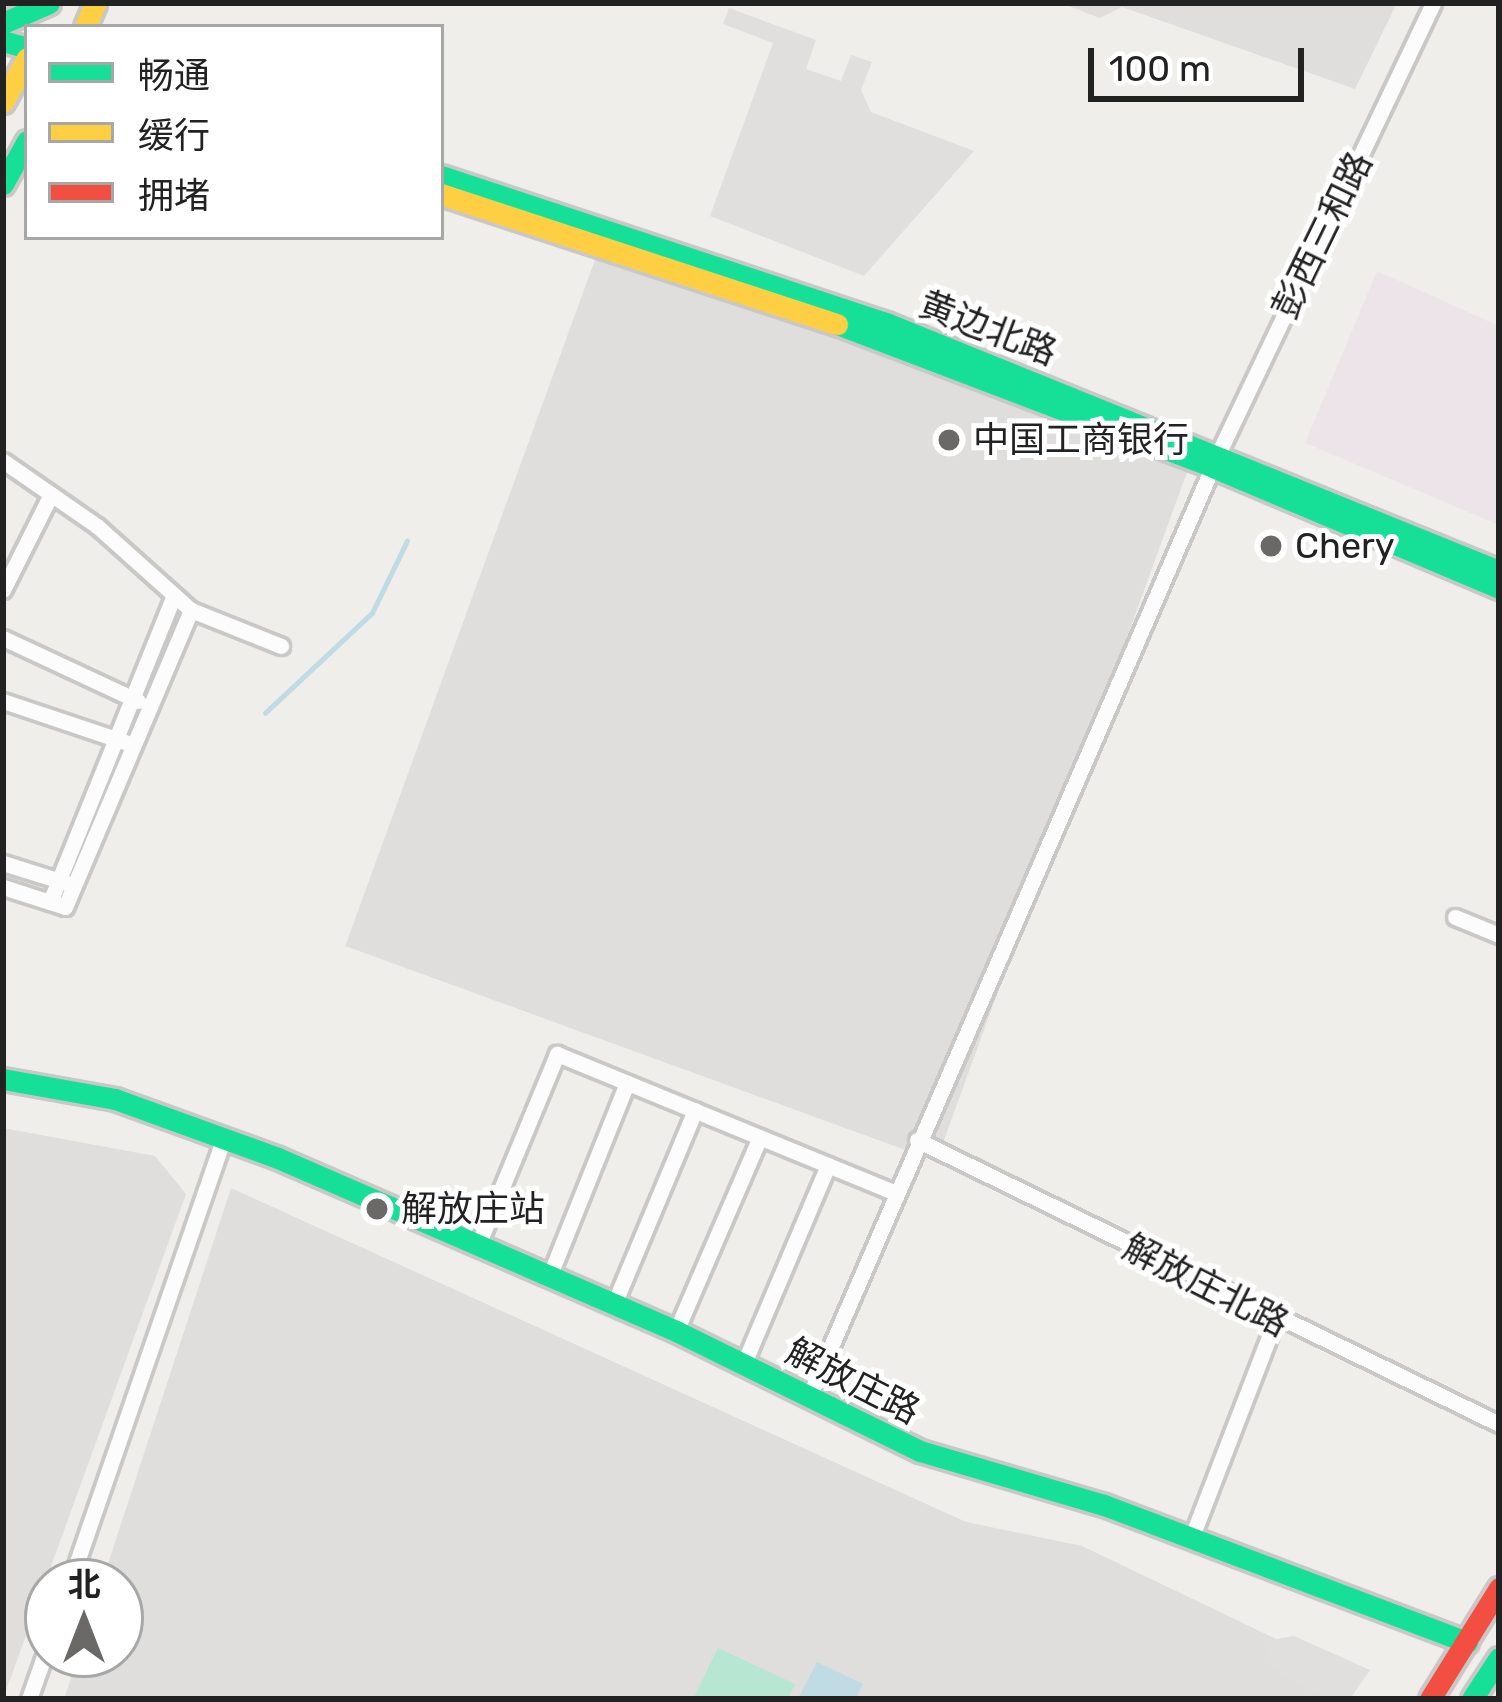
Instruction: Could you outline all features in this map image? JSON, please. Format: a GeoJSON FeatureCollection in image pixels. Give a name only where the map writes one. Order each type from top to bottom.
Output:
{"type":"FeatureCollection","features":[{"type":"Feature","properties":{"kind":"main road"},"geometry":{"type":"LineString","coordinates":[[3,23],[52,3]]}},
{"type":"Feature","properties":{"kind":"main road"},"geometry":{"type":"LineString","coordinates":[[3,41],[22,58],[3,102]]}},
{"type":"Feature","properties":{"kind":"main road"},"geometry":{"type":"LineString","coordinates":[[3,184],[24,146]]}},
{"type":"Feature","properties":{"kind":"main road","name":"黄边北路"},"geometry":{"type":"LineString","coordinates":[[444,177],[816,298],[1499,571]]}},
{"type":"Feature","properties":{"kind":"main road","name":"黄边北路"},"geometry":{"type":"LineString","coordinates":[[444,195],[818,316],[1216,459],[1499,588]]}},
{"type":"Feature","properties":{"kind":"main road","name":"解放庄路"},"geometry":{"type":"LineString","coordinates":[[3,1079],[116,1099],[224,1140],[676,1331],[959,1467],[1088,1500],[1467,1642]]}},
{"type":"Feature","properties":{"kind":"main road"},"geometry":{"type":"LineString","coordinates":[[1430,1699],[1499,1588]]}},
{"type":"Feature","properties":{"kind":"main road"},"geometry":{"type":"LineString","coordinates":[[1472,1699],[1499,1658]]}},
{"type":"Feature","properties":{"kind":"street","name":"彭西三和路"},"geometry":{"type":"LineString","coordinates":[[809,1397],[894,1192],[1216,459],[1433,3]]}},
{"type":"Feature","properties":{"kind":"street"},"geometry":{"type":"LineString","coordinates":[[3,461],[51,494],[191,610],[281,646]]}},
{"type":"Feature","properties":{"kind":"street"},"geometry":{"type":"LineString","coordinates":[[3,590],[51,494]]}},
{"type":"Feature","properties":{"kind":"street"},"geometry":{"type":"LineString","coordinates":[[3,887],[64,907],[67,884],[116,739],[174,596]]}},
{"type":"Feature","properties":{"kind":"street"},"geometry":{"type":"LineString","coordinates":[[67,884],[136,746],[191,610]]}},
{"type":"Feature","properties":{"kind":"street"},"geometry":{"type":"LineString","coordinates":[[3,638],[152,707]]}},
{"type":"Feature","properties":{"kind":"street"},"geometry":{"type":"LineString","coordinates":[[3,701],[136,746]]}},
{"type":"Feature","properties":{"kind":"street"},"geometry":{"type":"LineString","coordinates":[[3,862],[67,884]]}},
{"type":"Feature","properties":{"kind":"street"},"geometry":{"type":"LineString","coordinates":[[1454,917],[1499,935]]}},
{"type":"Feature","properties":{"kind":"street"},"geometry":{"type":"LineString","coordinates":[[478,1245],[557,1054],[894,1192]]}},
{"type":"Feature","properties":{"kind":"street"},"geometry":{"type":"LineString","coordinates":[[549,1277],[627,1083]]}},
{"type":"Feature","properties":{"kind":"street"},"geometry":{"type":"LineString","coordinates":[[614,1304],[694,1111]]}},
{"type":"Feature","properties":{"kind":"street"},"geometry":{"type":"LineString","coordinates":[[676,1331],[760,1137]]}},
{"type":"Feature","properties":{"kind":"street"},"geometry":{"type":"LineString","coordinates":[[78,1558],[224,1140]]}},
{"type":"Feature","properties":{"kind":"street","name":"解放庄北路"},"geometry":{"type":"LineString","coordinates":[[917,1140],[1275,1321],[1499,1424]]}},
{"type":"Feature","properties":{"kind":"street"},"geometry":{"type":"LineString","coordinates":[[744,1363],[828,1165]]}},
{"type":"Feature","properties":{"kind":"street"},"geometry":{"type":"LineString","coordinates":[[1191,1539],[1275,1321]]}},
{"type":"Feature","properties":{"kind":"shaded area"},"geometry":{"type":"Polygon","coordinates":[[[1061,3],[1397,3],[1355,89],[1122,7],[1100,18],[1061,3]]]}},
{"type":"Feature","properties":{"kind":"shaded area"},"geometry":{"type":"Polygon","coordinates":[[[729,8],[816,40],[806,69],[841,81],[851,55],[872,62],[861,90],[871,112],[974,151],[864,276],[710,216],[773,43],[723,24],[729,8]]]}},
{"type":"Feature","properties":{"kind":"shaded area"},"geometry":{"type":"Polygon","coordinates":[[[600,246],[1191,461],[936,1161],[345,946],[600,246]]]}},
{"type":"Feature","properties":{"kind":"shaded area"},"geometry":{"type":"Polygon","coordinates":[[[1377,271],[1499,326],[1499,525],[1305,443],[1377,271]]]}},
{"type":"Feature","properties":{"kind":"shaded area"},"geometry":{"type":"Polygon","coordinates":[[[3,1128],[155,1156],[186,1194],[54,1558],[24,1558],[24,1641],[3,1699],[3,1128]]]}},
{"type":"Feature","properties":{"kind":"shaded area"},"geometry":{"type":"Polygon","coordinates":[[[231,1188],[966,1522],[1082,1546],[1276,1639],[1263,1660],[1327,1699],[64,1699],[71,1678],[144,1678],[144,1558],[110,1558],[231,1188]]]}},
{"type":"Feature","properties":{"kind":"shaded area"},"geometry":{"type":"Polygon","coordinates":[[[1294,1636],[1370,1670],[1350,1699],[1327,1699],[1262,1660],[1276,1639],[1294,1636]]]}},
{"type":"Feature","properties":{"kind":"green space"},"geometry":{"type":"Polygon","coordinates":[[[718,1648],[795,1684],[788,1699],[693,1699],[718,1648]]]}},
{"type":"Feature","properties":{"kind":"water"},"geometry":{"type":"Polygon","coordinates":[[[817,1662],[863,1684],[856,1699],[798,1699],[817,1662]]]}},
{"type":"Feature","properties":{"kind":"waterway"},"geometry":{"type":"LineString","coordinates":[[265,713],[372,613],[407,541]]}},
{"type":"Feature","properties":{"kind":"traffic: fast"},"geometry":{"type":"LineString","coordinates":[[3,23],[49,3]]}},
{"type":"Feature","properties":{"kind":"traffic: fast"},"geometry":{"type":"LineString","coordinates":[[3,41],[24,47]]}},
{"type":"Feature","properties":{"kind":"traffic: fast"},"geometry":{"type":"LineString","coordinates":[[3,184],[24,146]]}},
{"type":"Feature","properties":{"kind":"traffic: fast"},"geometry":{"type":"LineString","coordinates":[[444,177],[886,323],[1499,571]]}},
{"type":"Feature","properties":{"kind":"traffic: fast"},"geometry":{"type":"LineString","coordinates":[[837,324],[1213,467],[1499,588]]}},
{"type":"Feature","properties":{"kind":"traffic: fast"},"geometry":{"type":"LineString","coordinates":[[3,1079],[115,1099],[278,1158],[676,1331],[920,1451],[1104,1505],[1467,1642]]}},
{"type":"Feature","properties":{"kind":"traffic: fast"},"geometry":{"type":"LineString","coordinates":[[1472,1699],[1499,1658]]}},
{"type":"Feature","properties":{"kind":"traffic: slow"},"geometry":{"type":"LineString","coordinates":[[86,24],[95,3]]}},
{"type":"Feature","properties":{"kind":"traffic: slow"},"geometry":{"type":"LineString","coordinates":[[3,102],[24,64]]}},
{"type":"Feature","properties":{"kind":"traffic: slow"},"geometry":{"type":"LineString","coordinates":[[444,195],[837,324]]}},
{"type":"Feature","properties":{"kind":"traffic: jam"},"geometry":{"type":"LineString","coordinates":[[1430,1699],[1499,1588]]}},
{"type":"Feature","properties":{"kind":"place","name":"中国工商银行"},"geometry":{"type":"Point","coordinates":[949,440]}},
{"type":"Feature","properties":{"kind":"place","name":"Chery"},"geometry":{"type":"Point","coordinates":[1271,546]}},
{"type":"Feature","properties":{"kind":"place","name":"解放庄站"},"geometry":{"type":"Point","coordinates":[377,1209]}}]}
